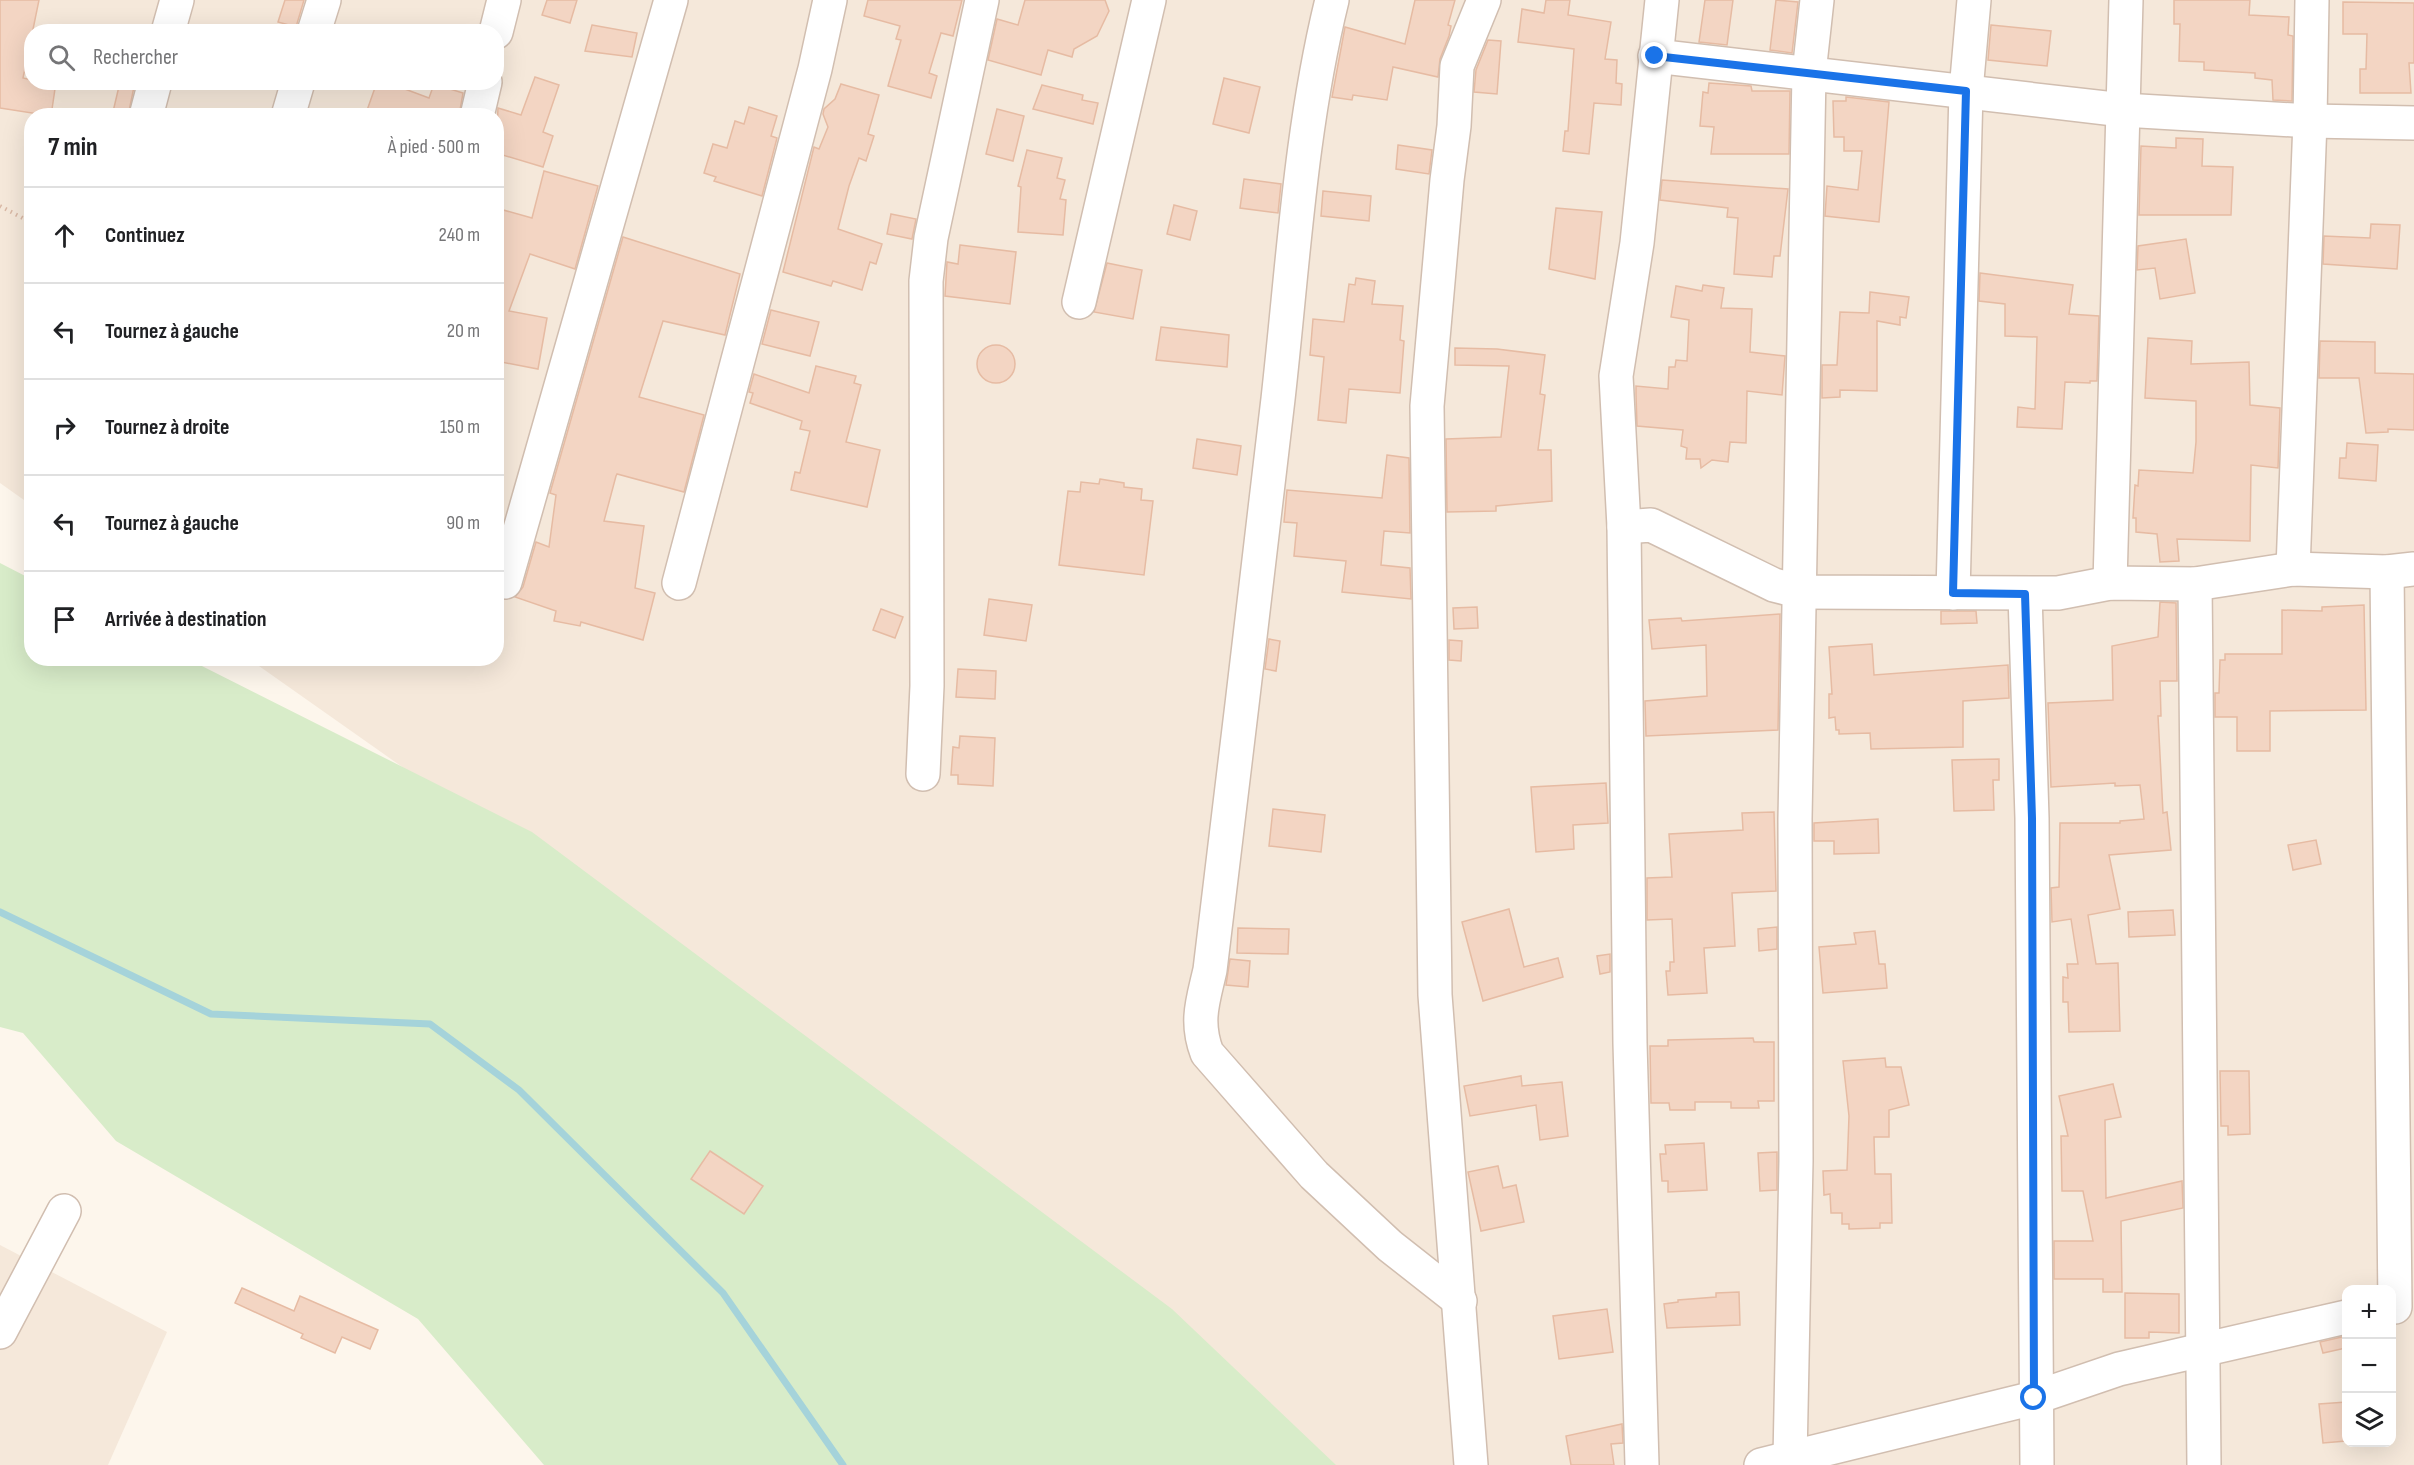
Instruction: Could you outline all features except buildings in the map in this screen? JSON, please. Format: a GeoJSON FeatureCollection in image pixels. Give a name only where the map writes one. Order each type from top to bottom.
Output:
{"type":"FeatureCollection","features":[{"type":"Feature","properties":{"kind":"street"},"geometry":{"type":"LineString","coordinates":[[170,24],[177,0]]}},
{"type":"Feature","properties":{"kind":"street"},"geometry":{"type":"LineString","coordinates":[[316,24],[324,0]]}},
{"type":"Feature","properties":{"kind":"street"},"geometry":{"type":"LineString","coordinates":[[498,24],[504,0]]}},
{"type":"Feature","properties":{"kind":"street"},"geometry":{"type":"LineString","coordinates":[[505,582],[671,0]]}},
{"type":"Feature","properties":{"kind":"street"},"geometry":{"type":"LineString","coordinates":[[679,583],[815,69],[830,0]]}},
{"type":"Feature","properties":{"kind":"street"},"geometry":{"type":"LineString","coordinates":[[923,774],[927,686],[926,281],[932,238],[982,0]]}},
{"type":"Feature","properties":{"kind":"street"},"geometry":{"type":"LineString","coordinates":[[1079,302],[1149,0]]}},
{"type":"Feature","properties":{"kind":"street"},"geometry":{"type":"LineString","coordinates":[[1332,0],[1318,54],[1299,202],[1274,432],[1211,958],[1200,1013],[1200,1033],[1207,1053],[1314,1175],[1390,1246],[1460,1301]]}},
{"type":"Feature","properties":{"kind":"street"},"geometry":{"type":"LineString","coordinates":[[1471,1465],[1435,995],[1427,406],[1454,126],[1457,66],[1484,0]]}},
{"type":"Feature","properties":{"kind":"street"},"geometry":{"type":"LineString","coordinates":[[1642,1465],[1630,1031],[1624,526],[1616,376],[1637,243],[1662,0]]}},
{"type":"Feature","properties":{"kind":"street"},"geometry":{"type":"LineString","coordinates":[[1817,0],[1809,73],[1795,819],[1796,1161],[1775,1462],[1870,1452],[2119,1369],[2342,1318]]}},
{"type":"Feature","properties":{"kind":"street"},"geometry":{"type":"LineString","coordinates":[[1953,593],[1966,91],[1974,0]]}},
{"type":"Feature","properties":{"kind":"street"},"geometry":{"type":"LineString","coordinates":[[2110,583],[2126,0]]}},
{"type":"Feature","properties":{"kind":"street"},"geometry":{"type":"LineString","coordinates":[[2293,569],[2310,122],[2312,0]]}},
{"type":"Feature","properties":{"kind":"street"},"geometry":{"type":"LineString","coordinates":[[1655,56],[2123,110],[2310,122],[2414,123]]}},
{"type":"Feature","properties":{"kind":"street"},"geometry":{"type":"LineString","coordinates":[[148,108],[152,90]]}},
{"type":"Feature","properties":{"kind":"street"},"geometry":{"type":"LineString","coordinates":[[290,108],[296,90]]}},
{"type":"Feature","properties":{"kind":"street"},"geometry":{"type":"LineString","coordinates":[[479,108],[483,90]]}},
{"type":"Feature","properties":{"kind":"street"},"geometry":{"type":"LineString","coordinates":[[1624,526],[1651,525],[1774,585],[1801,592],[2058,593],[2110,583],[2196,584],[2293,569],[2400,571],[2400,1305]]}},
{"type":"Feature","properties":{"kind":"street"},"geometry":{"type":"LineString","coordinates":[[2196,584],[2205,1349],[2204,1465]]}},
{"type":"Feature","properties":{"kind":"street"},"geometry":{"type":"LineString","coordinates":[[2025,594],[2032,818],[2034,1398],[2037,1465]]}},
{"type":"Feature","properties":{"kind":"street"},"geometry":{"type":"LineString","coordinates":[[0,1332],[64,1211]]}},
{"type":"Feature","properties":{"kind":"path"},"geometry":{"type":"LineString","coordinates":[[0,206],[24,219]]}},
{"type":"Feature","properties":{"kind":"shaded area"},"geometry":{"type":"Polygon","coordinates":[[[0,0],[2414,0],[2414,1465],[1333,1465],[1149,1293],[259,666],[504,666],[504,108],[24,108],[24,500],[0,483],[0,0]]]}},
{"type":"Feature","properties":{"kind":"shaded area"},"geometry":{"type":"Polygon","coordinates":[[[0,1245],[167,1332],[108,1465],[0,1465],[0,1245]]]}},
{"type":"Feature","properties":{"kind":"green space"},"geometry":{"type":"Polygon","coordinates":[[[0,563],[24,575],[24,666],[202,666],[532,832],[1172,1309],[1336,1465],[544,1465],[418,1319],[116,1141],[23,1033],[0,1027],[0,563]]]}},
{"type":"Feature","properties":{"kind":"waterway"},"geometry":{"type":"LineString","coordinates":[[0,912],[211,1014],[430,1024],[519,1090],[723,1293],[843,1465]]}},
{"type":"Feature","properties":{"kind":"route"},"geometry":{"type":"LineString","coordinates":[[1655,56],[1966,91],[1953,593],[2025,594],[2032,818],[2034,1398]]}}]}
